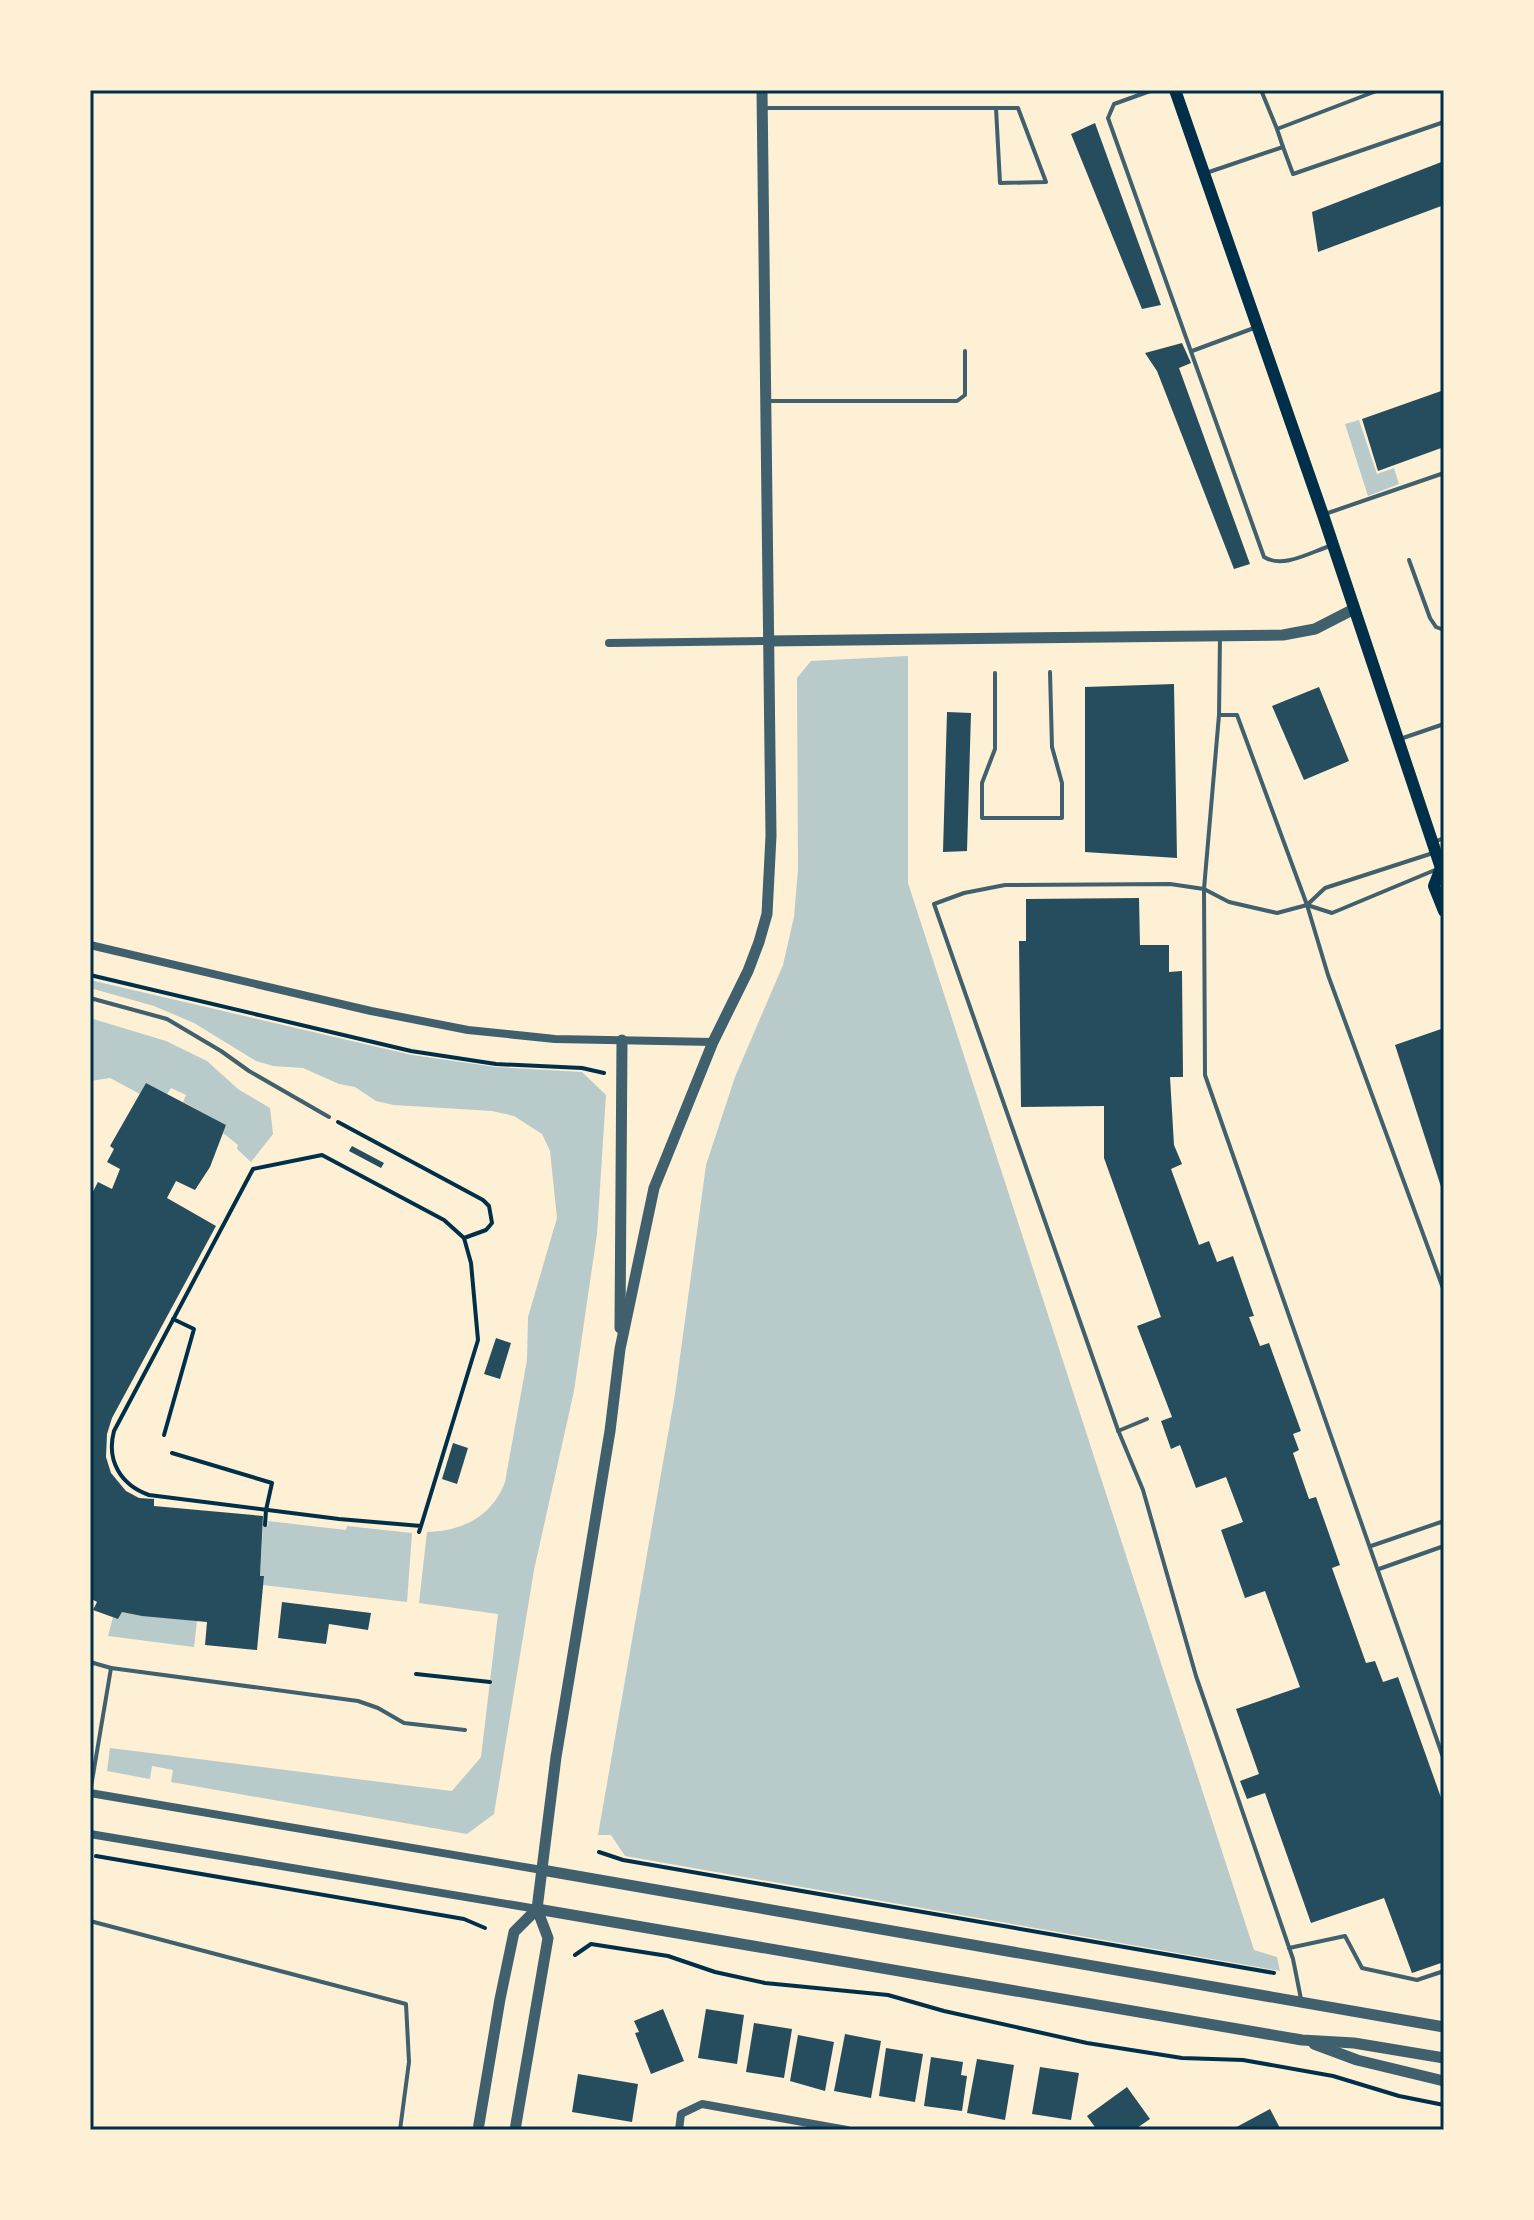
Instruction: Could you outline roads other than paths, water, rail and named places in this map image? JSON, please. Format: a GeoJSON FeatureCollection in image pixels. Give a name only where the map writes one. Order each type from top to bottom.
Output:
{"type":"FeatureCollection","features":[{"type":"Feature","properties":{"kind":"main road"},"geometry":{"type":"LineString","coordinates":[[1175,90],[1323,515],[1397,740],[1437,844],[1443,868],[1434,886],[1444,911]]}},
{"type":"Feature","properties":{"kind":"street"},"geometry":{"type":"LineString","coordinates":[[515,2130],[548,1938],[537,1909],[556,1757],[610,1431],[620,1349],[654,1188],[713,1042],[748,971],[767,914],[771,850],[762,90]]}},
{"type":"Feature","properties":{"kind":"street"},"geometry":{"type":"LineString","coordinates":[[609,643],[1283,635],[1315,629],[1354,609]]}},
{"type":"Feature","properties":{"kind":"street"},"geometry":{"type":"LineString","coordinates":[[90,945],[371,1011],[468,1030],[555,1039],[713,1042]]}},
{"type":"Feature","properties":{"kind":"street"},"geometry":{"type":"LineString","coordinates":[[620,1349],[622,1040]]}},
{"type":"Feature","properties":{"kind":"street"},"geometry":{"type":"LineString","coordinates":[[90,1794],[1444,2027]]}},
{"type":"Feature","properties":{"kind":"street"},"geometry":{"type":"LineString","coordinates":[[90,1834],[1302,2040],[1354,2043],[1444,2058]]}},
{"type":"Feature","properties":{"kind":"street"},"geometry":{"type":"LineString","coordinates":[[478,2130],[514,1932],[537,1909]]}},
{"type":"Feature","properties":{"kind":"street"},"geometry":{"type":"LineString","coordinates":[[1302,2040],[1357,2060],[1444,2081]]}},
{"type":"Feature","properties":{"kind":"street"},"geometry":{"type":"LineString","coordinates":[[679,2130],[681,2114],[702,2104],[847,2130]]}},
{"type":"Feature","properties":{"kind":"lane"},"geometry":{"type":"LineString","coordinates":[[1153,90],[1114,104],[1108,118],[1264,557],[1271,562],[1282,562],[1333,545]]}},
{"type":"Feature","properties":{"kind":"lane"},"geometry":{"type":"LineString","coordinates":[[1261,90],[1293,174],[1444,122]]}},
{"type":"Feature","properties":{"kind":"lane"},"geometry":{"type":"LineString","coordinates":[[1277,129],[1379,90]]}},
{"type":"Feature","properties":{"kind":"lane"},"geometry":{"type":"LineString","coordinates":[[762,108],[996,108],[1018,108],[1046,182],[1000,183],[996,108]]}},
{"type":"Feature","properties":{"kind":"lane"},"geometry":{"type":"LineString","coordinates":[[1204,173],[1283,147]]}},
{"type":"Feature","properties":{"kind":"lane"},"geometry":{"type":"LineString","coordinates":[[1192,351],[1257,327]]}},
{"type":"Feature","properties":{"kind":"lane"},"geometry":{"type":"LineString","coordinates":[[765,401],[957,401],[965,395],[965,351]]}},
{"type":"Feature","properties":{"kind":"lane"},"geometry":{"type":"LineString","coordinates":[[1323,515],[1444,473]]}},
{"type":"Feature","properties":{"kind":"lane"},"geometry":{"type":"LineString","coordinates":[[1409,560],[1430,618],[1436,627],[1444,630]]}},
{"type":"Feature","properties":{"kind":"lane"},"geometry":{"type":"LineString","coordinates":[[1220,637],[1219,715],[1204,889],[1205,1075],[1444,1760]]}},
{"type":"Feature","properties":{"kind":"lane"},"geometry":{"type":"LineString","coordinates":[[995,673],[995,749],[982,783],[982,818],[1062,818],[1062,783],[1052,747],[1050,672]]}},
{"type":"Feature","properties":{"kind":"lane"},"geometry":{"type":"LineString","coordinates":[[1219,715],[1237,715],[1444,1291]]}},
{"type":"Feature","properties":{"kind":"lane"},"geometry":{"type":"LineString","coordinates":[[1397,740],[1444,724]]}},
{"type":"Feature","properties":{"kind":"lane"},"geometry":{"type":"LineString","coordinates":[[1301,2002],[1289,1948],[1196,1676],[1143,1490],[1118,1431],[934,904],[964,893],[1005,885],[1170,884],[1204,889],[1229,902],[1277,913],[1307,905],[1325,888],[1437,844]]}},
{"type":"Feature","properties":{"kind":"lane"},"geometry":{"type":"LineString","coordinates":[[1307,905],[1332,913],[1443,868]]}},
{"type":"Feature","properties":{"kind":"lane"},"geometry":{"type":"LineString","coordinates":[[90,998],[167,1019],[329,1117]]}},
{"type":"Feature","properties":{"kind":"lane"},"geometry":{"type":"LineString","coordinates":[[1118,1431],[1147,1419]]}},
{"type":"Feature","properties":{"kind":"lane"},"geometry":{"type":"LineString","coordinates":[[1370,1546],[1444,1521]]}},
{"type":"Feature","properties":{"kind":"lane"},"geometry":{"type":"LineString","coordinates":[[1379,1569],[1444,1546]]}},
{"type":"Feature","properties":{"kind":"lane"},"geometry":{"type":"LineString","coordinates":[[90,1662],[111,1668],[358,1701],[404,1723],[465,1730]]}},
{"type":"Feature","properties":{"kind":"lane"},"geometry":{"type":"LineString","coordinates":[[90,1794],[111,1668]]}},
{"type":"Feature","properties":{"kind":"lane"},"geometry":{"type":"LineString","coordinates":[[90,1921],[406,2004],[409,2062],[400,2130]]}},
{"type":"Feature","properties":{"kind":"lane"},"geometry":{"type":"LineString","coordinates":[[1289,1948],[1345,1936],[1362,1968],[1417,1980],[1444,1971]]}}]}
